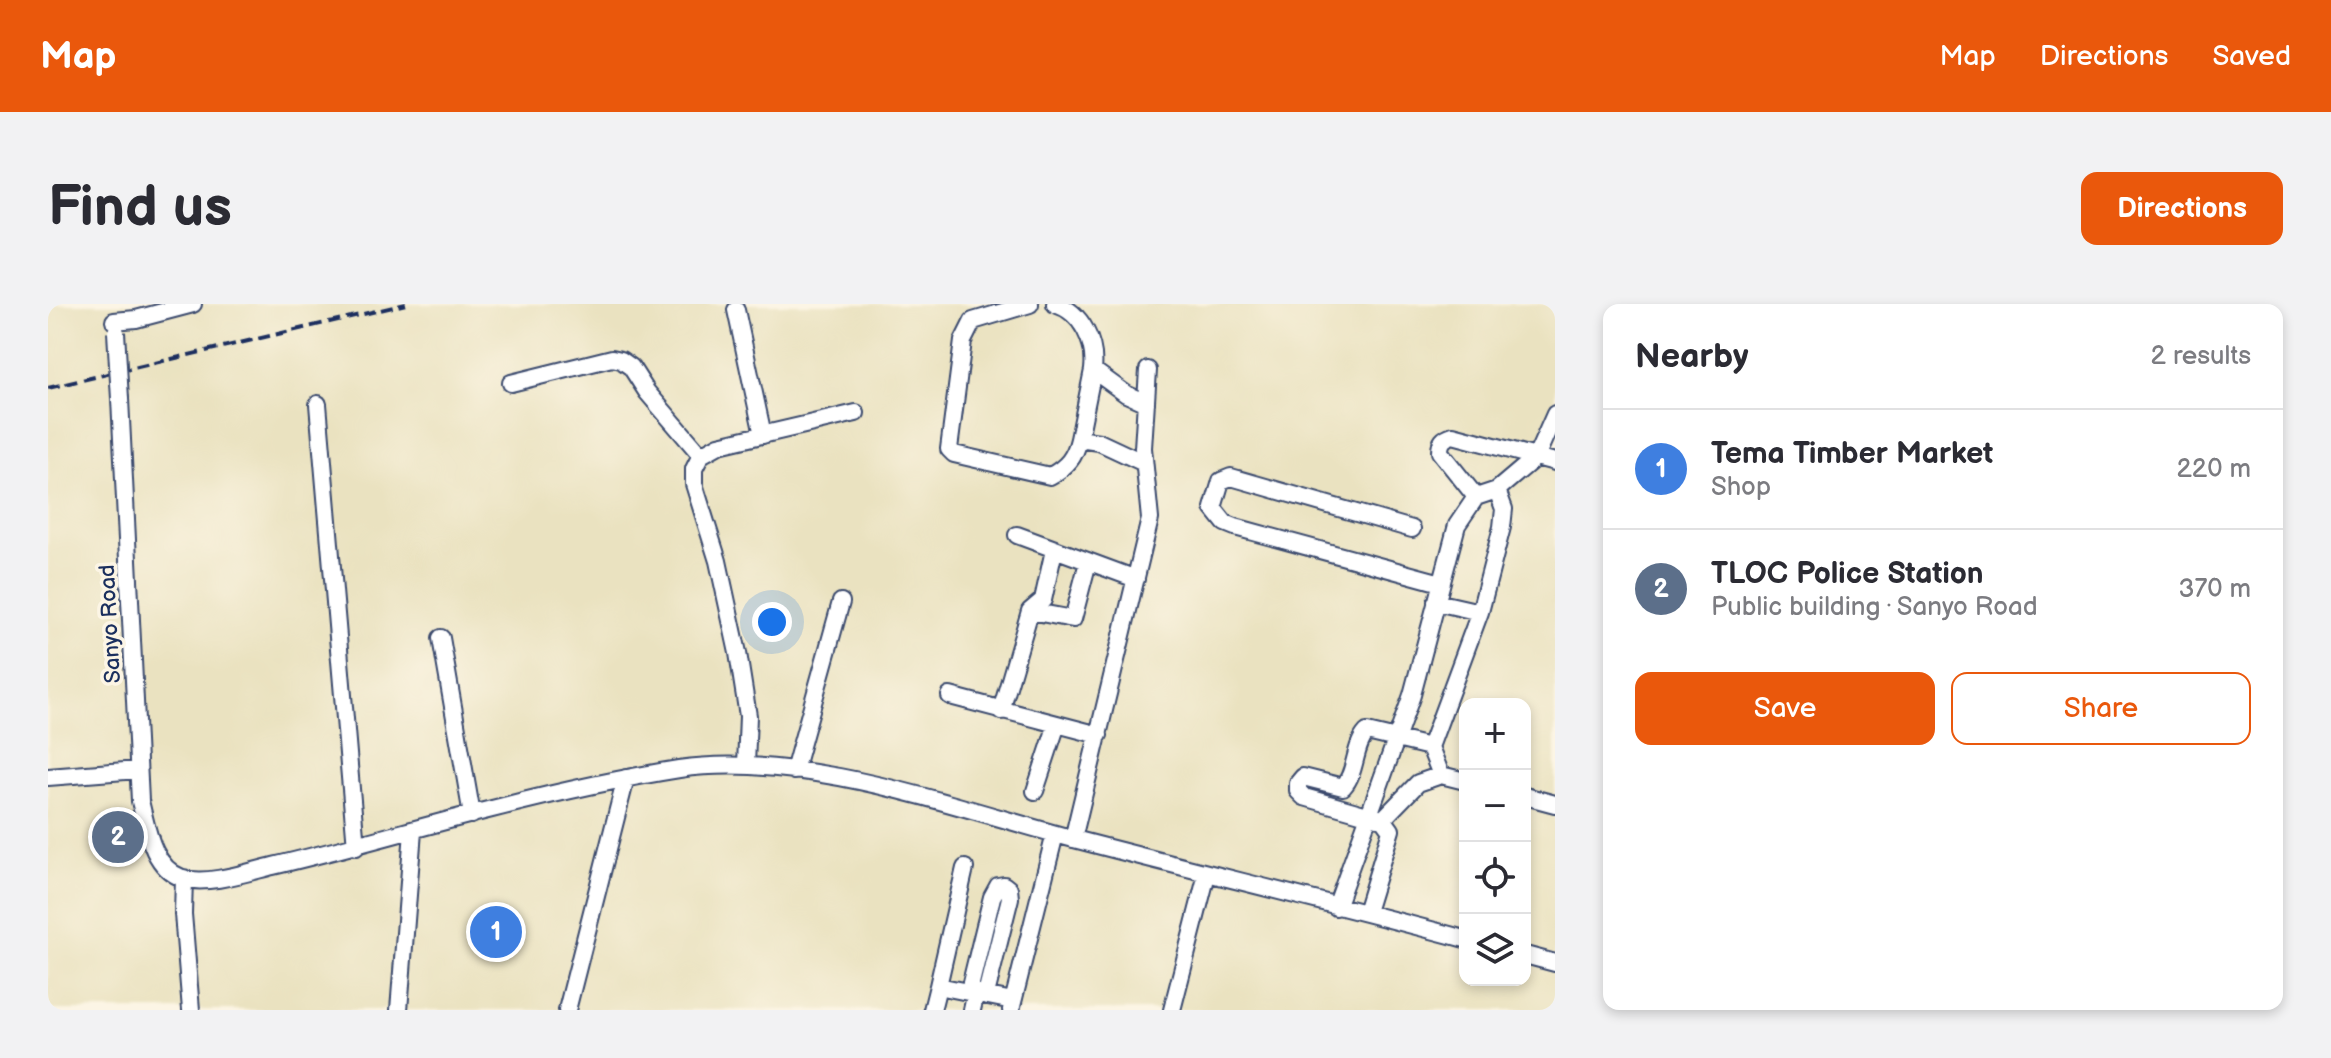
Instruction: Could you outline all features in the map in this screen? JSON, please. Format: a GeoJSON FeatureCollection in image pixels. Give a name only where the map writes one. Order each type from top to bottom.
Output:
{"type":"FeatureCollection","features":[{"type":"Feature","properties":{"kind":"street"},"geometry":{"type":"LineString","coordinates":[[114,319],[136,319],[193,304]]}},
{"type":"Feature","properties":{"kind":"street"},"geometry":{"type":"LineString","coordinates":[[1030,304],[973,321],[963,341],[949,449],[954,454],[1050,476],[1064,469],[1075,454],[1095,355],[1082,321],[1055,304]]}},
{"type":"Feature","properties":{"kind":"street"},"geometry":{"type":"LineString","coordinates":[[736,310],[763,435]]}},
{"type":"Feature","properties":{"kind":"street","name":"Sanyo Road"},"geometry":{"type":"LineString","coordinates":[[114,319],[140,801],[151,844],[162,862],[184,878]]}},
{"type":"Feature","properties":{"kind":"street"},"geometry":{"type":"LineString","coordinates":[[511,383],[612,358],[621,360],[631,367],[647,392],[701,455]]}},
{"type":"Feature","properties":{"kind":"street"},"geometry":{"type":"LineString","coordinates":[[1093,370],[1126,394],[1146,403]]}},
{"type":"Feature","properties":{"kind":"street"},"geometry":{"type":"LineString","coordinates":[[1073,839],[1150,519],[1144,463],[1148,370]]}},
{"type":"Feature","properties":{"kind":"street"},"geometry":{"type":"LineString","coordinates":[[318,404],[356,847]]}},
{"type":"Feature","properties":{"kind":"street"},"geometry":{"type":"LineString","coordinates":[[746,765],[748,716],[738,653],[718,561],[694,484],[694,469],[701,455],[719,445],[856,413]]}},
{"type":"Feature","properties":{"kind":"street"},"geometry":{"type":"LineString","coordinates":[[1336,907],[1376,818],[1457,525],[1476,497],[1497,490],[1536,457],[1555,414]]}},
{"type":"Feature","properties":{"kind":"street"},"geometry":{"type":"LineString","coordinates":[[1476,497],[1440,452],[1445,437],[1453,435],[1555,462]]}},
{"type":"Feature","properties":{"kind":"street"},"geometry":{"type":"LineString","coordinates":[[1079,439],[1099,442],[1144,463]]}},
{"type":"Feature","properties":{"kind":"street"},"geometry":{"type":"LineString","coordinates":[[1412,529],[1231,477],[1221,481],[1213,508],[1225,523],[1235,527],[1441,583]]}},
{"type":"Feature","properties":{"kind":"street"},"geometry":{"type":"LineString","coordinates":[[1441,775],[1430,747],[1480,612],[1502,527],[1504,509],[1497,490]]}},
{"type":"Feature","properties":{"kind":"street"},"geometry":{"type":"LineString","coordinates":[[1017,535],[1136,579]]}},
{"type":"Feature","properties":{"kind":"street"},"geometry":{"type":"LineString","coordinates":[[1001,711],[1030,611],[1043,600],[1054,550]]}},
{"type":"Feature","properties":{"kind":"street"},"geometry":{"type":"LineString","coordinates":[[1030,611],[1073,619],[1088,562]]}},
{"type":"Feature","properties":{"kind":"street"},"geometry":{"type":"LineString","coordinates":[[794,771],[841,602]]}},
{"type":"Feature","properties":{"kind":"street"},"geometry":{"type":"LineString","coordinates":[[1436,602],[1480,612]]}},
{"type":"Feature","properties":{"kind":"street"},"geometry":{"type":"LineString","coordinates":[[441,638],[472,815]]}},
{"type":"Feature","properties":{"kind":"street"},"geometry":{"type":"LineString","coordinates":[[950,696],[1099,735]]}},
{"type":"Feature","properties":{"kind":"street"},"geometry":{"type":"LineString","coordinates":[[1035,791],[1057,724]]}},
{"type":"Feature","properties":{"kind":"street"},"geometry":{"type":"LineString","coordinates":[[1366,912],[1391,830],[1376,818],[1304,797],[1298,791],[1298,783],[1303,777],[1343,787],[1349,780],[1362,738],[1367,732],[1430,747]]}},
{"type":"Feature","properties":{"kind":"street"},"geometry":{"type":"LineString","coordinates":[[191,1010],[183,914],[184,878],[194,880],[231,876],[626,778],[685,768],[746,765],[881,787],[1459,937]]}},
{"type":"Feature","properties":{"kind":"street"},"geometry":{"type":"LineString","coordinates":[[48,777],[138,770]]}},
{"type":"Feature","properties":{"kind":"street"},"geometry":{"type":"LineString","coordinates":[[1376,818],[1418,783],[1441,775],[1459,780]]}},
{"type":"Feature","properties":{"kind":"street"},"geometry":{"type":"LineString","coordinates":[[567,1010],[626,778]]}},
{"type":"Feature","properties":{"kind":"street"},"geometry":{"type":"LineString","coordinates":[[1531,798],[1555,804]]}},
{"type":"Feature","properties":{"kind":"street"},"geometry":{"type":"LineString","coordinates":[[399,1010],[413,831]]}},
{"type":"Feature","properties":{"kind":"street"},"geometry":{"type":"LineString","coordinates":[[938,986],[977,992],[1012,1005],[1055,834]]}},
{"type":"Feature","properties":{"kind":"street"},"geometry":{"type":"LineString","coordinates":[[932,1010],[965,868]]}},
{"type":"Feature","properties":{"kind":"street"},"geometry":{"type":"LineString","coordinates":[[1172,1010],[1207,874]]}},
{"type":"Feature","properties":{"kind":"street"},"geometry":{"type":"LineString","coordinates":[[972,1010],[1010,898],[1009,889],[1004,885],[998,886],[992,897],[977,992]]}},
{"type":"Feature","properties":{"kind":"street"},"geometry":{"type":"LineString","coordinates":[[1531,957],[1555,963]]}},
{"type":"Feature","properties":{"kind":"railway"},"geometry":{"type":"LineString","coordinates":[[48,388],[406,304]]}},
{"type":"Feature","properties":{"kind":"place","name":"TLOC Police Station"},"geometry":{"type":"Point","coordinates":[118,837]}},
{"type":"Feature","properties":{"kind":"place","name":"Tema Timber Market"},"geometry":{"type":"Point","coordinates":[496,932]}}]}
